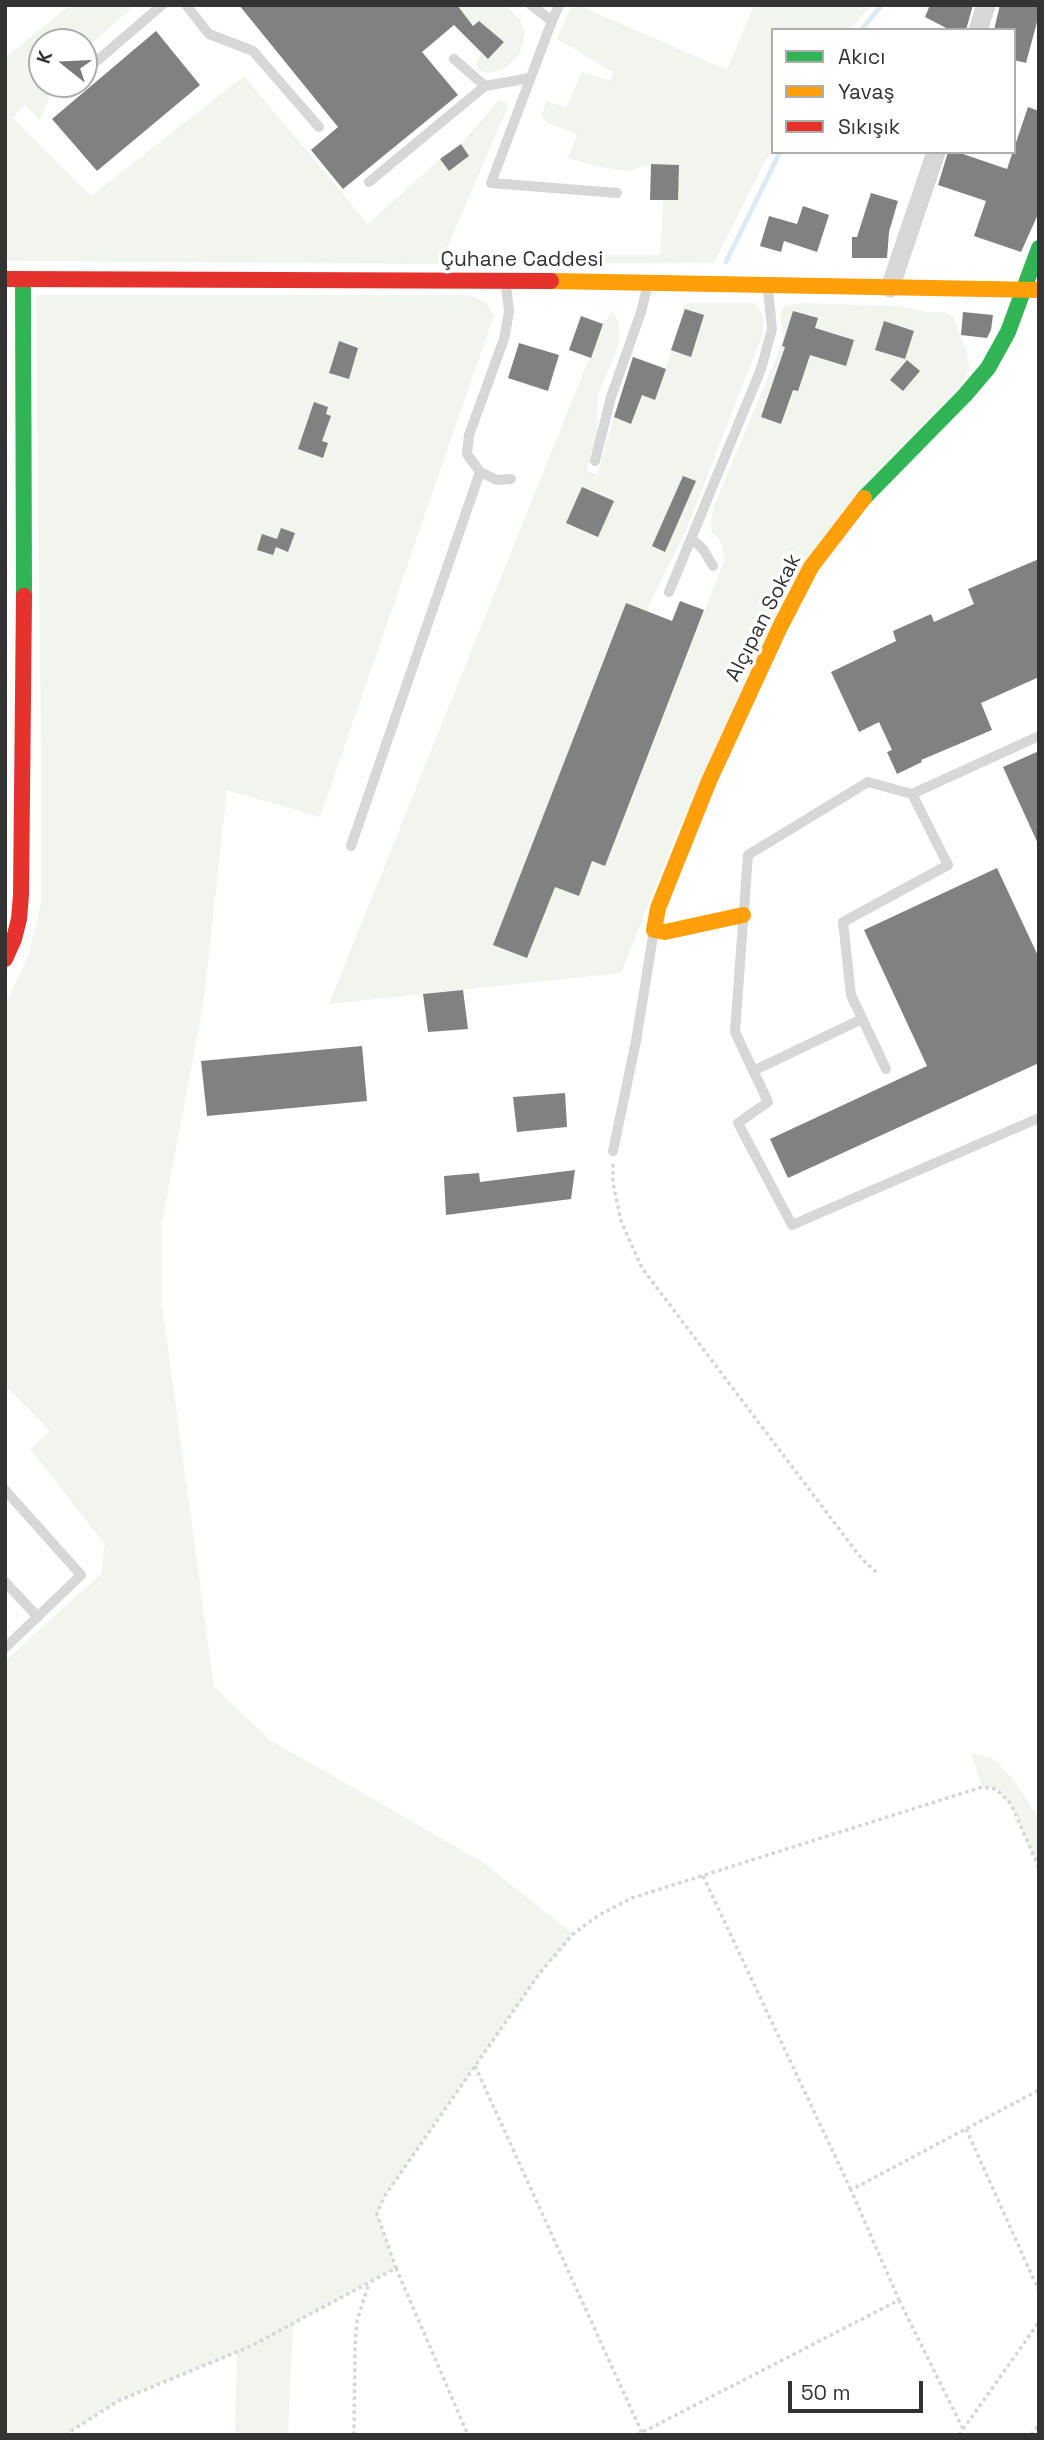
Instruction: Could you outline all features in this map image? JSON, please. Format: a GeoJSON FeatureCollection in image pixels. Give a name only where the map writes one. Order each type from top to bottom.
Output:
{"type":"FeatureCollection","features":[{"type":"Feature","properties":{"kind":"street"},"geometry":{"type":"LineString","coordinates":[[979,28],[986,5]]}},
{"type":"Feature","properties":{"kind":"street"},"geometry":{"type":"LineString","coordinates":[[890,288],[935,154]]}},
{"type":"Feature","properties":{"kind":"street","name":"Alçıpan Sokak"},"geometry":{"type":"LineString","coordinates":[[654,930],[658,908],[722,750],[811,567],[860,502],[988,368],[1032,290],[1039,248]]}},
{"type":"Feature","properties":{"kind":"street","name":"Çuhane Caddesi"},"geometry":{"type":"LineString","coordinates":[[5,279],[649,282],[1032,290]]}},
{"type":"Feature","properties":{"kind":"street"},"geometry":{"type":"LineString","coordinates":[[5,959],[19,919],[20,895],[24,714],[23,279]]}},
{"type":"Feature","properties":{"kind":"street"},"geometry":{"type":"LineString","coordinates":[[654,930],[665,932],[744,915]]}},
{"type":"Feature","properties":{"kind":"lane"},"geometry":{"type":"LineString","coordinates":[[98,60],[162,5]]}},
{"type":"Feature","properties":{"kind":"lane"},"geometry":{"type":"LineString","coordinates":[[186,5],[209,34],[253,51],[318,127]]}},
{"type":"Feature","properties":{"kind":"lane"},"geometry":{"type":"LineString","coordinates":[[531,5],[552,21]]}},
{"type":"Feature","properties":{"kind":"lane"},"geometry":{"type":"LineString","coordinates":[[559,5],[491,183],[617,193]]}},
{"type":"Feature","properties":{"kind":"lane"},"geometry":{"type":"LineString","coordinates":[[454,59],[485,86]]}},
{"type":"Feature","properties":{"kind":"lane"},"geometry":{"type":"LineString","coordinates":[[369,182],[485,86],[530,78]]}},
{"type":"Feature","properties":{"kind":"lane"},"geometry":{"type":"LineString","coordinates":[[506,281],[509,312],[504,339],[470,435],[467,454],[480,472],[497,480],[511,478]]}},
{"type":"Feature","properties":{"kind":"lane"},"geometry":{"type":"LineString","coordinates":[[595,461],[611,397],[649,282]]}},
{"type":"Feature","properties":{"kind":"lane"},"geometry":{"type":"LineString","coordinates":[[669,592],[769,345],[772,311],[767,285]]}},
{"type":"Feature","properties":{"kind":"lane"},"geometry":{"type":"LineString","coordinates":[[351,846],[480,472]]}},
{"type":"Feature","properties":{"kind":"lane"},"geometry":{"type":"LineString","coordinates":[[691,538],[703,549],[713,566]]}},
{"type":"Feature","properties":{"kind":"lane"},"geometry":{"type":"LineString","coordinates":[[1039,736],[912,794],[868,782],[748,855],[735,1032],[768,1102],[738,1123],[792,1225],[1039,1118]]}},
{"type":"Feature","properties":{"kind":"lane"},"geometry":{"type":"LineString","coordinates":[[886,1069],[851,995],[843,922],[948,865],[912,794]]}},
{"type":"Feature","properties":{"kind":"lane"},"geometry":{"type":"LineString","coordinates":[[613,1151],[636,1041],[654,930]]}},
{"type":"Feature","properties":{"kind":"lane"},"geometry":{"type":"LineString","coordinates":[[753,1071],[862,1019]]}},
{"type":"Feature","properties":{"kind":"lane"},"geometry":{"type":"LineString","coordinates":[[5,1490],[81,1575],[5,1648]]}},
{"type":"Feature","properties":{"kind":"lane"},"geometry":{"type":"LineString","coordinates":[[5,1582],[38,1617]]}},
{"type":"Feature","properties":{"kind":"path"},"geometry":{"type":"LineString","coordinates":[[613,1151],[613,1183],[621,1221],[642,1268],[861,1558],[876,1572]]}},
{"type":"Feature","properties":{"kind":"path"},"geometry":{"type":"LineString","coordinates":[[468,2435],[377,2214],[384,2197],[539,1974],[573,1934],[598,1915],[632,1898],[982,1787],[996,1789],[1011,1804],[1039,1868]]}},
{"type":"Feature","properties":{"kind":"path"},"geometry":{"type":"LineString","coordinates":[[703,1876],[851,2190],[899,2300],[963,2428]]}},
{"type":"Feature","properties":{"kind":"path"},"geometry":{"type":"LineString","coordinates":[[475,2066],[641,2434],[899,2300]]}},
{"type":"Feature","properties":{"kind":"path"},"geometry":{"type":"LineString","coordinates":[[851,2190],[1039,2090]]}},
{"type":"Feature","properties":{"kind":"path"},"geometry":{"type":"LineString","coordinates":[[966,2129],[1039,2291]]}},
{"type":"Feature","properties":{"kind":"path"},"geometry":{"type":"LineString","coordinates":[[65,2435],[118,2401],[249,2347],[397,2268]]}},
{"type":"Feature","properties":{"kind":"path"},"geometry":{"type":"LineString","coordinates":[[354,2435],[357,2321],[369,2283]]}},
{"type":"Feature","properties":{"kind":"path"},"geometry":{"type":"LineString","coordinates":[[958,2435],[1039,2322]]}},
{"type":"Feature","properties":{"kind":"path"},"geometry":{"type":"LineString","coordinates":[[1031,2435],[1039,2424]]}},
{"type":"Feature","properties":{"kind":"shaded area"},"geometry":{"type":"Polygon","coordinates":[[[70,5],[135,5],[98,38],[98,28],[42,28],[70,5]]]}},
{"type":"Feature","properties":{"kind":"shaded area"},"geometry":{"type":"Polygon","coordinates":[[[457,5],[506,5],[520,20],[525,34],[520,53],[506,68],[491,73],[479,71],[476,63],[481,53],[489,59],[504,42],[479,21],[463,34],[456,23],[457,5]]]}},
{"type":"Feature","properties":{"kind":"shaded area"},"geometry":{"type":"Polygon","coordinates":[[[572,5],[578,5],[727,70],[754,5],[871,5],[852,28],[771,28],[771,150],[714,263],[465,264],[467,255],[660,255],[663,200],[678,200],[679,165],[651,164],[628,171],[599,167],[568,158],[577,134],[546,122],[541,115],[547,101],[566,108],[582,72],[610,81],[613,72],[557,39],[572,5]]]}},
{"type":"Feature","properties":{"kind":"shaded area"},"geometry":{"type":"Polygon","coordinates":[[[28,39],[28,98],[49,98],[40,120],[25,105],[13,118],[91,196],[244,76],[368,224],[440,159],[449,171],[469,156],[461,144],[499,100],[506,102],[507,109],[440,264],[5,261],[5,58],[28,39]]]}},
{"type":"Feature","properties":{"kind":"shaded area"},"geometry":{"type":"Polygon","coordinates":[[[36,295],[471,295],[486,303],[494,315],[320,817],[227,790],[204,1000],[162,1222],[162,1305],[214,1687],[270,1740],[484,1863],[573,1934],[539,1974],[384,2197],[377,2214],[396,2268],[293,2324],[288,2435],[235,2435],[237,2352],[118,2401],[65,2435],[5,2435],[5,1661],[101,1574],[105,1544],[30,1449],[50,1431],[5,1385],[5,1006],[29,954],[41,903],[36,295]]]}},
{"type":"Feature","properties":{"kind":"shaded area"},"geometry":{"type":"Polygon","coordinates":[[[685,303],[754,303],[761,311],[764,321],[762,336],[684,535],[646,611],[625,603],[494,944],[527,958],[555,887],[579,896],[592,861],[605,866],[725,559],[721,542],[712,532],[714,506],[777,356],[783,338],[780,315],[785,306],[799,303],[900,306],[927,312],[944,312],[953,317],[970,368],[961,385],[866,484],[678,829],[621,973],[329,1004],[603,324],[612,311],[619,323],[620,341],[598,395],[597,433],[587,471],[597,475],[632,356],[666,368],[685,303]]]}},
{"type":"Feature","properties":{"kind":"shaded area"},"geometry":{"type":"Polygon","coordinates":[[[971,1753],[994,1759],[1013,1779],[1039,1818],[1039,1868],[1011,1804],[996,1789],[982,1787],[971,1753]]]}},
{"type":"Feature","properties":{"kind":"building"},"geometry":{"type":"Polygon","coordinates":[[[239,5],[457,5],[473,26],[479,21],[504,42],[488,59],[454,25],[422,52],[458,95],[343,189],[311,150],[338,127],[239,5]]]}},
{"type":"Feature","properties":{"kind":"building"},"geometry":{"type":"Polygon","coordinates":[[[930,5],[973,5],[967,28],[946,28],[925,17],[930,5]]]}},
{"type":"Feature","properties":{"kind":"building"},"geometry":{"type":"Polygon","coordinates":[[[1000,5],[1039,5],[1039,22],[1026,63],[1016,60],[1016,28],[994,28],[1000,5]]]}},
{"type":"Feature","properties":{"kind":"building"},"geometry":{"type":"Polygon","coordinates":[[[156,31],[200,85],[97,171],[52,119],[77,98],[98,98],[98,80],[156,31]]]}},
{"type":"Feature","properties":{"kind":"building"},"geometry":{"type":"Polygon","coordinates":[[[1028,107],[1039,111],[1039,212],[1021,252],[974,236],[986,201],[938,185],[947,154],[963,154],[1007,169],[1012,154],[1016,154],[1016,142],[1028,107]]]}},
{"type":"Feature","properties":{"kind":"building"},"geometry":{"type":"Polygon","coordinates":[[[461,144],[469,156],[449,171],[440,159],[461,144]]]}},
{"type":"Feature","properties":{"kind":"building"},"geometry":{"type":"Polygon","coordinates":[[[651,164],[679,165],[678,200],[650,200],[651,164]]]}},
{"type":"Feature","properties":{"kind":"building"},"geometry":{"type":"Polygon","coordinates":[[[871,193],[898,201],[889,232],[887,258],[852,258],[852,237],[857,237],[871,193]]]}},
{"type":"Feature","properties":{"kind":"building"},"geometry":{"type":"Polygon","coordinates":[[[803,206],[829,215],[817,252],[784,241],[781,252],[760,246],[769,216],[797,224],[803,206]]]}},
{"type":"Feature","properties":{"kind":"building"},"geometry":{"type":"Polygon","coordinates":[[[685,309],[704,315],[691,357],[671,350],[685,309]]]}},
{"type":"Feature","properties":{"kind":"building"},"geometry":{"type":"Polygon","coordinates":[[[793,311],[818,318],[815,328],[854,340],[846,366],[810,355],[798,391],[793,390],[781,424],[761,417],[785,347],[782,346],[793,311]]]}},
{"type":"Feature","properties":{"kind":"building"},"geometry":{"type":"Polygon","coordinates":[[[963,312],[993,315],[987,338],[961,335],[963,312]]]}},
{"type":"Feature","properties":{"kind":"building"},"geometry":{"type":"Polygon","coordinates":[[[581,316],[603,324],[591,358],[569,350],[581,316]]]}},
{"type":"Feature","properties":{"kind":"building"},"geometry":{"type":"Polygon","coordinates":[[[884,321],[914,331],[905,359],[875,350],[884,321]]]}},
{"type":"Feature","properties":{"kind":"building"},"geometry":{"type":"Polygon","coordinates":[[[339,341],[358,348],[349,379],[329,373],[339,341]]]}},
{"type":"Feature","properties":{"kind":"building"},"geometry":{"type":"Polygon","coordinates":[[[519,343],[559,355],[548,391],[508,378],[519,343]]]}},
{"type":"Feature","properties":{"kind":"building"},"geometry":{"type":"Polygon","coordinates":[[[633,357],[666,369],[655,400],[642,395],[631,424],[614,417],[633,357]]]}},
{"type":"Feature","properties":{"kind":"building"},"geometry":{"type":"Polygon","coordinates":[[[907,360],[920,371],[903,391],[890,380],[907,360]]]}},
{"type":"Feature","properties":{"kind":"building"},"geometry":{"type":"Polygon","coordinates":[[[314,402],[328,407],[326,414],[331,416],[322,441],[328,443],[323,458],[298,449],[314,402]]]}},
{"type":"Feature","properties":{"kind":"building"},"geometry":{"type":"Polygon","coordinates":[[[683,476],[696,481],[665,552],[652,546],[683,476]]]}},
{"type":"Feature","properties":{"kind":"building"},"geometry":{"type":"Polygon","coordinates":[[[582,487],[614,501],[598,537],[566,523],[582,487]]]}},
{"type":"Feature","properties":{"kind":"building"},"geometry":{"type":"Polygon","coordinates":[[[281,528],[295,533],[288,552],[276,547],[273,555],[257,550],[262,534],[277,539],[281,528]]]}},
{"type":"Feature","properties":{"kind":"building"},"geometry":{"type":"Polygon","coordinates":[[[1039,559],[1039,677],[981,703],[992,730],[921,760],[922,762],[897,774],[887,752],[892,750],[879,722],[859,732],[831,672],[896,641],[893,631],[931,614],[934,622],[974,604],[968,589],[1039,559]]]}},
{"type":"Feature","properties":{"kind":"building"},"geometry":{"type":"Polygon","coordinates":[[[680,601],[704,610],[605,866],[592,861],[579,896],[555,887],[527,958],[493,945],[626,603],[672,621],[680,601]]]}},
{"type":"Feature","properties":{"kind":"building"},"geometry":{"type":"Polygon","coordinates":[[[1039,751],[1039,846],[1003,767],[1039,751]]]}},
{"type":"Feature","properties":{"kind":"building"},"geometry":{"type":"Polygon","coordinates":[[[997,868],[1039,958],[1039,1063],[788,1178],[770,1139],[927,1066],[864,930],[997,868]]]}},
{"type":"Feature","properties":{"kind":"building"},"geometry":{"type":"Polygon","coordinates":[[[463,990],[468,1029],[428,1032],[423,994],[463,990]]]}},
{"type":"Feature","properties":{"kind":"building"},"geometry":{"type":"Polygon","coordinates":[[[362,1046],[367,1101],[207,1116],[201,1061],[362,1046]]]}},
{"type":"Feature","properties":{"kind":"building"},"geometry":{"type":"Polygon","coordinates":[[[565,1093],[567,1127],[517,1132],[513,1097],[565,1093]]]}},
{"type":"Feature","properties":{"kind":"building"},"geometry":{"type":"Polygon","coordinates":[[[575,1170],[571,1199],[446,1215],[444,1176],[479,1173],[480,1182],[575,1170]]]}},
{"type":"Feature","properties":{"kind":"waterway"},"geometry":{"type":"LineString","coordinates":[[863,28],[882,5]]}},
{"type":"Feature","properties":{"kind":"waterway"},"geometry":{"type":"LineString","coordinates":[[726,262],[779,154]]}},
{"type":"Feature","properties":{"kind":"traffic: fast"},"geometry":{"type":"LineString","coordinates":[[864,498],[988,368],[1008,332],[1039,248]]}},
{"type":"Feature","properties":{"kind":"traffic: fast"},"geometry":{"type":"LineString","coordinates":[[23,279],[24,596]]}},
{"type":"Feature","properties":{"kind":"traffic: slow"},"geometry":{"type":"LineString","coordinates":[[551,281],[1039,290]]}},
{"type":"Feature","properties":{"kind":"traffic: slow"},"geometry":{"type":"LineString","coordinates":[[743,915],[665,932],[654,930],[658,908],[709,781],[780,627],[811,567],[864,498]]}},
{"type":"Feature","properties":{"kind":"traffic: jam"},"geometry":{"type":"LineString","coordinates":[[5,279],[551,281]]}},
{"type":"Feature","properties":{"kind":"traffic: jam"},"geometry":{"type":"LineString","coordinates":[[5,959],[14,939],[21,895],[24,596]]}}]}
